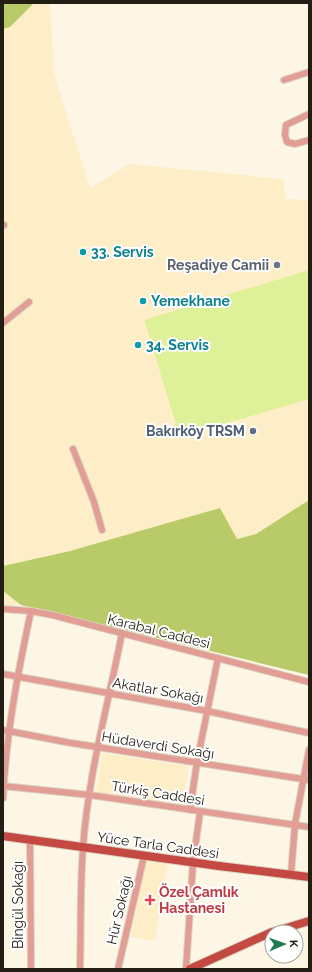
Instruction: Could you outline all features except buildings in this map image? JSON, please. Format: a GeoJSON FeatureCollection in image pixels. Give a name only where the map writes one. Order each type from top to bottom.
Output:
{"type":"FeatureCollection","features":[{"type":"Feature","properties":{"kind":"main road","name":"Yüce Tarla Caddesi"},"geometry":{"type":"LineString","coordinates":[[3,836],[193,863],[309,876]]}},
{"type":"Feature","properties":{"kind":"main road"},"geometry":{"type":"LineString","coordinates":[[299,924],[309,921]]}},
{"type":"Feature","properties":{"kind":"main road"},"geometry":{"type":"LineString","coordinates":[[190,969],[264,936]]}},
{"type":"Feature","properties":{"kind":"street"},"geometry":{"type":"LineString","coordinates":[[284,80],[309,72]]}},
{"type":"Feature","properties":{"kind":"street"},"geometry":{"type":"LineString","coordinates":[[309,114],[286,125],[285,135],[287,142],[294,144],[309,140]]}},
{"type":"Feature","properties":{"kind":"street"},"geometry":{"type":"LineString","coordinates":[[3,323],[29,302]]}},
{"type":"Feature","properties":{"kind":"street"},"geometry":{"type":"LineString","coordinates":[[73,449],[94,502],[102,530]]}},
{"type":"Feature","properties":{"kind":"street","name":"Karabal Caddesi"},"geometry":{"type":"LineString","coordinates":[[3,609],[31,611],[122,633],[309,682]]}},
{"type":"Feature","properties":{"kind":"street"},"geometry":{"type":"LineString","coordinates":[[3,798],[6,730],[31,611]]}},
{"type":"Feature","properties":{"kind":"street"},"geometry":{"type":"LineString","coordinates":[[80,969],[83,847],[97,747],[110,694],[122,633]]}},
{"type":"Feature","properties":{"kind":"street"},"geometry":{"type":"LineString","coordinates":[[190,810],[207,711],[218,658]]}},
{"type":"Feature","properties":{"kind":"street","name":"Akatlar Sokağı"},"geometry":{"type":"LineString","coordinates":[[3,674],[17,675],[110,694],[207,711],[309,733]]}},
{"type":"Feature","properties":{"kind":"street","name":"Hüdaverdi Sokağı"},"geometry":{"type":"LineString","coordinates":[[6,730],[97,747],[309,780]]}},
{"type":"Feature","properties":{"kind":"street"},"geometry":{"type":"LineString","coordinates":[[291,874],[295,824],[302,779],[309,750]]}},
{"type":"Feature","properties":{"kind":"street","name":"Türkiş Caddesi"},"geometry":{"type":"LineString","coordinates":[[3,786],[90,795],[200,812],[309,826]]}},
{"type":"Feature","properties":{"kind":"street"},"geometry":{"type":"LineString","coordinates":[[186,969],[193,863],[200,812]]}},
{"type":"Feature","properties":{"kind":"street","name":"Bingül Sokağı"},"geometry":{"type":"LineString","coordinates":[[30,840],[31,969]]}},
{"type":"Feature","properties":{"kind":"street","name":"Hür Sokağı"},"geometry":{"type":"LineString","coordinates":[[118,969],[144,856]]}},
{"type":"Feature","properties":{"kind":"shaded area"},"geometry":{"type":"Polygon","coordinates":[[[34,3],[50,3],[54,74],[90,188],[129,164],[283,179],[286,199],[309,200],[309,500],[256,534],[236,539],[70,551],[3,566],[3,29],[10,27],[34,3]]]}},
{"type":"Feature","properties":{"kind":"shaded area"},"geometry":{"type":"Polygon","coordinates":[[[3,591],[21,605],[3,605],[3,591]]]}},
{"type":"Feature","properties":{"kind":"shaded area"},"geometry":{"type":"Polygon","coordinates":[[[102,753],[189,766],[182,807],[96,794],[102,753]]]}},
{"type":"Feature","properties":{"kind":"shaded area","name":"Özel Çamlık Hastanesi"},"geometry":{"type":"Polygon","coordinates":[[[146,860],[168,864],[155,941],[131,937],[146,860]]]}},
{"type":"Feature","properties":{"kind":"green space"},"geometry":{"type":"Polygon","coordinates":[[[3,3],[34,3],[10,27],[3,29],[3,3]]]}},
{"type":"Feature","properties":{"kind":"green space"},"geometry":{"type":"Polygon","coordinates":[[[309,270],[309,399],[180,437],[144,320],[309,270]]]}},
{"type":"Feature","properties":{"kind":"green space"},"geometry":{"type":"Polygon","coordinates":[[[309,500],[309,675],[21,605],[3,591],[3,566],[70,551],[220,508],[237,539],[256,534],[309,500]]]}},
{"type":"Feature","properties":{"kind":"place","name":"33. Servis"},"geometry":{"type":"Point","coordinates":[83,252]}},
{"type":"Feature","properties":{"kind":"place","name":"Reşadiye Camii"},"geometry":{"type":"Point","coordinates":[277,265]}},
{"type":"Feature","properties":{"kind":"place","name":"Yemekhane"},"geometry":{"type":"Point","coordinates":[143,301]}},
{"type":"Feature","properties":{"kind":"place","name":"34. Servis"},"geometry":{"type":"Point","coordinates":[138,345]}},
{"type":"Feature","properties":{"kind":"place","name":"Bakırköy TRSM"},"geometry":{"type":"Point","coordinates":[253,431]}},
{"type":"Feature","properties":{"kind":"place","name":"Özel Çamlık Hastanesi"},"geometry":{"type":"Point","coordinates":[150,900]}}]}
